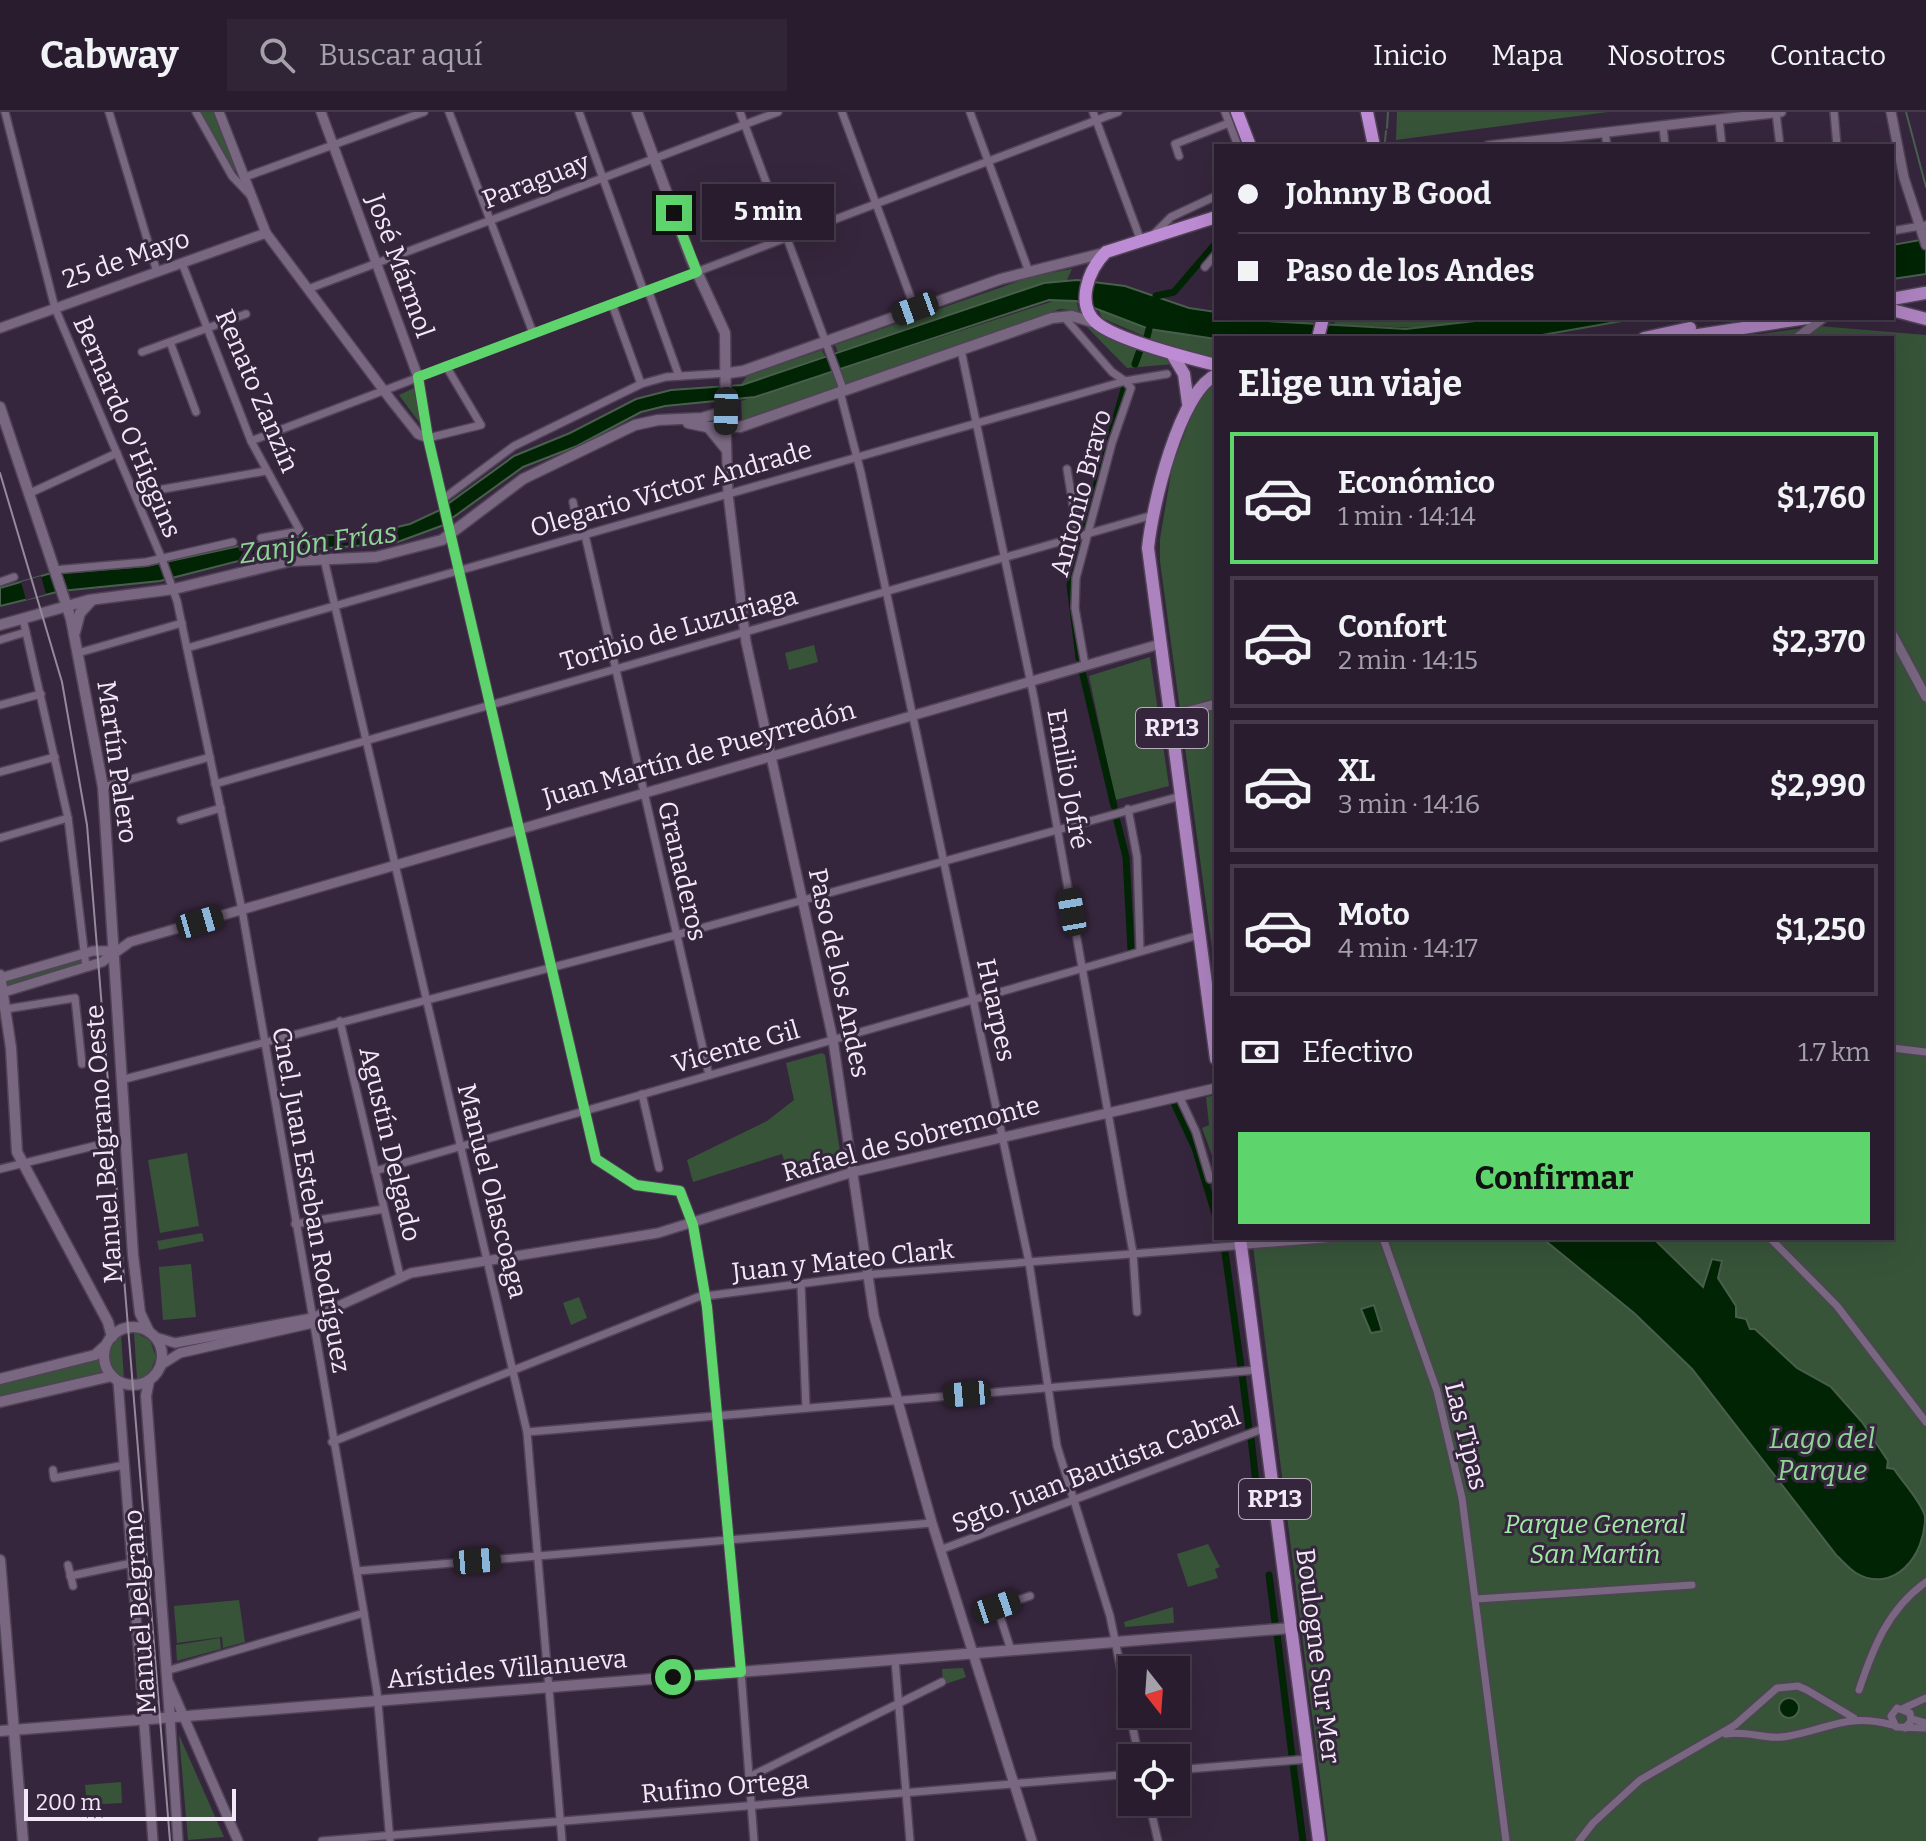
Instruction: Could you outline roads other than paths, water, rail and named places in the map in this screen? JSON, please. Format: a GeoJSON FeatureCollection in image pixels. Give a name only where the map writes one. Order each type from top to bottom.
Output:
{"type":"FeatureCollection","features":[{"type":"Feature","properties":{"kind":"highway"},"geometry":{"type":"LineString","coordinates":[[1367,112],[1374,140]]}},
{"type":"Feature","properties":{"kind":"highway"},"geometry":{"type":"LineString","coordinates":[[1233,117],[1249,144]]}},
{"type":"Feature","properties":{"kind":"highway"},"geometry":{"type":"LineString","coordinates":[[1151,237],[1214,208]]}},
{"type":"Feature","properties":{"kind":"highway"},"geometry":{"type":"LineString","coordinates":[[1214,218],[1106,252],[1088,281],[1086,304],[1098,324],[1172,354],[1214,364]]}},
{"type":"Feature","properties":{"kind":"main road","name":"Paso de los Andes"},"geometry":{"type":"LineString","coordinates":[[637,112],[697,272],[725,333],[728,373],[726,428]]}},
{"type":"Feature","properties":{"kind":"main road"},"geometry":{"type":"LineString","coordinates":[[728,373],[1029,272],[1106,252]]}},
{"type":"Feature","properties":{"kind":"main road"},"geometry":{"type":"LineString","coordinates":[[1894,299],[1925,292],[1921,305],[1926,319]]}},
{"type":"Feature","properties":{"kind":"main road"},"geometry":{"type":"LineString","coordinates":[[1894,311],[1926,319]]}},
{"type":"Feature","properties":{"kind":"main road"},"geometry":{"type":"LineString","coordinates":[[677,420],[726,428],[1062,316],[1081,317],[1098,324]]}},
{"type":"Feature","properties":{"kind":"main road"},"geometry":{"type":"LineString","coordinates":[[1655,336],[1742,320]]}},
{"type":"Feature","properties":{"kind":"main road"},"geometry":{"type":"LineString","coordinates":[[1692,336],[1794,320]]}},
{"type":"Feature","properties":{"kind":"main road"},"geometry":{"type":"LineString","coordinates":[[1172,354],[1184,374],[1188,403]]}},
{"type":"Feature","properties":{"kind":"main road","name":"RP13"},"geometry":{"type":"LineString","coordinates":[[1214,376],[1198,387],[1188,403],[1153,515],[1148,559],[1214,1044]]}},
{"type":"Feature","properties":{"kind":"main road","name":"Martín Palero"},"geometry":{"type":"LineString","coordinates":[[0,407],[67,605],[75,638],[103,787],[114,951]]}},
{"type":"Feature","properties":{"kind":"main road"},"geometry":{"type":"LineString","coordinates":[[0,625],[96,598],[167,572],[376,557],[451,536],[523,479],[635,425],[702,418],[726,407]]}},
{"type":"Feature","properties":{"kind":"main road"},"geometry":{"type":"LineString","coordinates":[[707,427],[717,434],[726,449]]}},
{"type":"Feature","properties":{"kind":"main road"},"geometry":{"type":"LineString","coordinates":[[75,638],[80,613],[96,598]]}},
{"type":"Feature","properties":{"kind":"main road","name":"Manuel Belgrano Oeste"},"geometry":{"type":"LineString","coordinates":[[114,951],[133,1255],[140,1313],[152,1334]]}},
{"type":"Feature","properties":{"kind":"main road"},"geometry":{"type":"LineString","coordinates":[[0,977],[6,1009],[13,1123],[21,1164],[108,1322],[109,1341],[104,1360],[115,1379]]}},
{"type":"Feature","properties":{"kind":"main road","name":"Boulogne Sur Mer"},"geometry":{"type":"LineString","coordinates":[[1240,1242],[1319,1841]]}},
{"type":"Feature","properties":{"kind":"main road"},"geometry":{"type":"LineString","coordinates":[[0,1379],[95,1355],[109,1341],[130,1328],[152,1334],[161,1350],[161,1365],[149,1380],[135,1386],[115,1379],[0,1402]]}},
{"type":"Feature","properties":{"kind":"main road","name":"Manuel Belgrano"},"geometry":{"type":"LineString","coordinates":[[149,1380],[146,1396],[170,1718]]}},
{"type":"Feature","properties":{"kind":"main road"},"geometry":{"type":"LineString","coordinates":[[0,1560],[23,1841]]}},
{"type":"Feature","properties":{"kind":"main road","name":"Arístides Villanueva"},"geometry":{"type":"LineString","coordinates":[[0,1731],[1291,1628]]}},
{"type":"Feature","properties":{"kind":"street","name":"Bernardo O'Higgins"},"geometry":{"type":"LineString","coordinates":[[5,112],[55,308],[167,572]]}},
{"type":"Feature","properties":{"kind":"street"},"geometry":{"type":"LineString","coordinates":[[109,112],[157,272]]}},
{"type":"Feature","properties":{"kind":"street"},"geometry":{"type":"LineString","coordinates":[[196,112],[232,176],[253,198]]}},
{"type":"Feature","properties":{"kind":"street"},"geometry":{"type":"LineString","coordinates":[[219,112],[266,233],[418,434],[428,438],[481,425],[446,366]]}},
{"type":"Feature","properties":{"kind":"street","name":"José Mármol"},"geometry":{"type":"LineString","coordinates":[[321,112],[418,377],[428,438],[598,1163],[636,1185],[680,1191],[693,1225]]}},
{"type":"Feature","properties":{"kind":"street"},"geometry":{"type":"LineString","coordinates":[[245,177],[424,112]]}},
{"type":"Feature","properties":{"kind":"street"},"geometry":{"type":"LineString","coordinates":[[449,112],[533,333]]}},
{"type":"Feature","properties":{"kind":"street"},"geometry":{"type":"LineString","coordinates":[[579,112],[679,376]]}},
{"type":"Feature","properties":{"kind":"street","name":"Huarpes"},"geometry":{"type":"LineString","coordinates":[[740,112],[842,386],[840,392],[857,457],[1029,1262],[1057,1446],[1109,1612],[1136,1744]]}},
{"type":"Feature","properties":{"kind":"street","name":"Paraguay"},"geometry":{"type":"LineString","coordinates":[[308,289],[778,112]]}},
{"type":"Feature","properties":{"kind":"street"},"geometry":{"type":"LineString","coordinates":[[842,112],[915,309]]}},
{"type":"Feature","properties":{"kind":"street"},"geometry":{"type":"LineString","coordinates":[[970,112],[1029,272]]}},
{"type":"Feature","properties":{"kind":"street"},"geometry":{"type":"LineString","coordinates":[[251,441],[989,161],[1095,116],[1118,112]]}},
{"type":"Feature","properties":{"kind":"street"},"geometry":{"type":"LineString","coordinates":[[1225,112],[1233,117],[1238,144]]}},
{"type":"Feature","properties":{"kind":"street"},"geometry":{"type":"LineString","coordinates":[[1519,144],[1778,112],[1780,144]]}},
{"type":"Feature","properties":{"kind":"street"},"geometry":{"type":"LineString","coordinates":[[1834,112],[1837,144]]}},
{"type":"Feature","properties":{"kind":"street"},"geometry":{"type":"LineString","coordinates":[[1891,112],[1904,178],[1923,226],[1925,242]]}},
{"type":"Feature","properties":{"kind":"street"},"geometry":{"type":"LineString","coordinates":[[1095,116],[1151,237],[1171,217],[1214,197]]}},
{"type":"Feature","properties":{"kind":"street"},"geometry":{"type":"LineString","coordinates":[[1179,156],[1175,144],[1233,117]]}},
{"type":"Feature","properties":{"kind":"street"},"geometry":{"type":"LineString","coordinates":[[1719,119],[1722,144]]}},
{"type":"Feature","properties":{"kind":"street"},"geometry":{"type":"LineString","coordinates":[[1663,126],[1665,144]]}},
{"type":"Feature","properties":{"kind":"street"},"geometry":{"type":"LineString","coordinates":[[1605,132],[1607,144]]}},
{"type":"Feature","properties":{"kind":"street"},"geometry":{"type":"LineString","coordinates":[[1894,231],[1923,226]]}},
{"type":"Feature","properties":{"kind":"street","name":"25 de Mayo"},"geometry":{"type":"LineString","coordinates":[[0,328],[266,233]]}},
{"type":"Feature","properties":{"kind":"street"},"geometry":{"type":"LineString","coordinates":[[1205,267],[1214,256]]}},
{"type":"Feature","properties":{"kind":"street","name":"Renato Zanzín"},"geometry":{"type":"LineString","coordinates":[[182,263],[251,441],[300,531],[261,538]]}},
{"type":"Feature","properties":{"kind":"street"},"geometry":{"type":"LineString","coordinates":[[612,304],[641,384]]}},
{"type":"Feature","properties":{"kind":"street"},"geometry":{"type":"LineString","coordinates":[[142,352],[246,314]]}},
{"type":"Feature","properties":{"kind":"street"},"geometry":{"type":"LineString","coordinates":[[1062,316],[1112,372],[1125,381]]}},
{"type":"Feature","properties":{"kind":"street"},"geometry":{"type":"LineString","coordinates":[[1800,336],[1820,320]]}},
{"type":"Feature","properties":{"kind":"street"},"geometry":{"type":"LineString","coordinates":[[170,342],[196,412]]}},
{"type":"Feature","properties":{"kind":"street","name":"Emilio Jofré"},"geometry":{"type":"LineString","coordinates":[[961,350],[1057,828],[1133,1253],[1137,1312]]}},
{"type":"Feature","properties":{"kind":"street"},"geometry":{"type":"LineString","coordinates":[[446,510],[514,446],[641,384],[679,376],[728,373]]}},
{"type":"Feature","properties":{"kind":"street","name":"Olegario Víctor Andrade"},"geometry":{"type":"LineString","coordinates":[[187,648],[1125,381],[1167,374]]}},
{"type":"Feature","properties":{"kind":"street","name":"Antonio Bravo"},"geometry":{"type":"LineString","coordinates":[[1085,665],[1074,596],[1087,533],[1131,388],[1125,381]]}},
{"type":"Feature","properties":{"kind":"street","name":"Paso de los Andes"},"geometry":{"type":"LineString","coordinates":[[726,428],[728,494],[745,631],[833,1040],[866,1276],[932,1523],[1032,1841]]}},
{"type":"Feature","properties":{"kind":"street"},"geometry":{"type":"LineString","coordinates":[[28,494],[117,453]]}},
{"type":"Feature","properties":{"kind":"street"},"geometry":{"type":"LineString","coordinates":[[1067,469],[1078,536]]}},
{"type":"Feature","properties":{"kind":"street"},"geometry":{"type":"LineString","coordinates":[[135,494],[266,471]]}},
{"type":"Feature","properties":{"kind":"street","name":"Granaderos"},"geometry":{"type":"LineString","coordinates":[[573,502],[615,668],[709,1075]]}},
{"type":"Feature","properties":{"kind":"street","name":"Toribio de Luzuriaga"},"geometry":{"type":"LineString","coordinates":[[215,784],[1153,515]]}},
{"type":"Feature","properties":{"kind":"street"},"geometry":{"type":"LineString","coordinates":[[57,579],[167,572],[233,542]]}},
{"type":"Feature","properties":{"kind":"street","name":"Manuel Olascoaga"},"geometry":{"type":"LineString","coordinates":[[324,559],[527,1432],[562,1841]]}},
{"type":"Feature","properties":{"kind":"street","name":"Cnel. Juan Esteban Rodríguez"},"geometry":{"type":"LineString","coordinates":[[167,572],[182,623],[242,910],[378,1701],[389,1838]]}},
{"type":"Feature","properties":{"kind":"street"},"geometry":{"type":"LineString","coordinates":[[0,582],[14,577]]}},
{"type":"Feature","properties":{"kind":"street"},"geometry":{"type":"LineString","coordinates":[[23,619],[68,818],[86,967]]}},
{"type":"Feature","properties":{"kind":"street"},"geometry":{"type":"LineString","coordinates":[[78,653],[182,623]]}},
{"type":"Feature","properties":{"kind":"street"},"geometry":{"type":"LineString","coordinates":[[0,640],[26,632]]}},
{"type":"Feature","properties":{"kind":"street"},"geometry":{"type":"LineString","coordinates":[[1894,638],[1926,697]]}},
{"type":"Feature","properties":{"kind":"street","name":"Juan Martín de Pueyrredón"},"geometry":{"type":"LineString","coordinates":[[2,993],[102,962],[130,942],[1160,644]]}},
{"type":"Feature","properties":{"kind":"street"},"geometry":{"type":"LineString","coordinates":[[0,705],[41,694]]}},
{"type":"Feature","properties":{"kind":"street"},"geometry":{"type":"LineString","coordinates":[[1170,716],[1213,703]]}},
{"type":"Feature","properties":{"kind":"street"},"geometry":{"type":"LineString","coordinates":[[0,772],[55,757]]}},
{"type":"Feature","properties":{"kind":"street"},"geometry":{"type":"LineString","coordinates":[[103,787],[210,757]]}},
{"type":"Feature","properties":{"kind":"street"},"geometry":{"type":"LineString","coordinates":[[121,1080],[676,935],[1181,796]]}},
{"type":"Feature","properties":{"kind":"street"},"geometry":{"type":"LineString","coordinates":[[181,820],[221,808]]}},
{"type":"Feature","properties":{"kind":"street"},"geometry":{"type":"LineString","coordinates":[[1128,809],[1137,857],[1140,951]]}},
{"type":"Feature","properties":{"kind":"street"},"geometry":{"type":"LineString","coordinates":[[0,838],[68,818]]}},
{"type":"Feature","properties":{"kind":"street","name":"Vicente Gil"},"geometry":{"type":"LineString","coordinates":[[375,1171],[1199,935]]}},
{"type":"Feature","properties":{"kind":"street","name":"Juan Martín de Pueyrredón"},"geometry":{"type":"LineString","coordinates":[[0,977],[85,953],[114,951]]}},
{"type":"Feature","properties":{"kind":"street"},"geometry":{"type":"LineString","coordinates":[[6,1009],[75,998],[82,1064]]}},
{"type":"Feature","properties":{"kind":"street","name":"Agustín Delgado"},"geometry":{"type":"LineString","coordinates":[[340,1021],[400,1276]]}},
{"type":"Feature","properties":{"kind":"street"},"geometry":{"type":"LineString","coordinates":[[1894,1048],[1926,1052]]}},
{"type":"Feature","properties":{"kind":"street","name":"Rafael de Sobremonte"},"geometry":{"type":"LineString","coordinates":[[161,1365],[180,1353],[312,1320],[400,1276],[591,1246],[693,1225],[853,1172],[1214,1088]]}},
{"type":"Feature","properties":{"kind":"street"},"geometry":{"type":"LineString","coordinates":[[642,1094],[659,1168]]}},
{"type":"Feature","properties":{"kind":"street"},"geometry":{"type":"LineString","coordinates":[[1179,1096],[1196,1132],[1210,1179]]}},
{"type":"Feature","properties":{"kind":"street"},"geometry":{"type":"LineString","coordinates":[[0,1169],[102,1144]]}},
{"type":"Feature","properties":{"kind":"street"},"geometry":{"type":"LineString","coordinates":[[295,1224],[384,1209]]}},
{"type":"Feature","properties":{"kind":"street"},"geometry":{"type":"LineString","coordinates":[[693,1225],[706,1296],[719,1415],[754,1841]]}},
{"type":"Feature","properties":{"kind":"street","name":"Juan y Mateo Clark"},"geometry":{"type":"LineString","coordinates":[[332,1442],[514,1368],[706,1296],[866,1276],[1288,1240]]}},
{"type":"Feature","properties":{"kind":"street","name":"Las Tipas"},"geometry":{"type":"LineString","coordinates":[[1384,1240],[1437,1391],[1462,1498],[1506,1841]]}},
{"type":"Feature","properties":{"kind":"street"},"geometry":{"type":"LineString","coordinates":[[1772,1240],[1837,1306],[1926,1422]]}},
{"type":"Feature","properties":{"kind":"street"},"geometry":{"type":"LineString","coordinates":[[801,1285],[806,1408]]}},
{"type":"Feature","properties":{"kind":"street","name":"Rafael de Sobremonte"},"geometry":{"type":"LineString","coordinates":[[152,1334],[175,1343],[312,1320]]}},
{"type":"Feature","properties":{"kind":"street"},"geometry":{"type":"LineString","coordinates":[[527,1432],[1257,1370]]}},
{"type":"Feature","properties":{"kind":"street","name":"Manuel Belgrano"},"geometry":{"type":"LineString","coordinates":[[115,1379],[132,1563],[151,1719],[153,1841]]}},
{"type":"Feature","properties":{"kind":"street","name":"Sgto. Juan Bautista Cabral"},"geometry":{"type":"LineString","coordinates":[[940,1550],[1265,1428]]}},
{"type":"Feature","properties":{"kind":"street"},"geometry":{"type":"LineString","coordinates":[[53,1470],[54,1478],[125,1465]]}},
{"type":"Feature","properties":{"kind":"street","name":"Sgto. Juan Bautista Cabral"},"geometry":{"type":"LineString","coordinates":[[357,1571],[932,1523]]}},
{"type":"Feature","properties":{"kind":"street"},"geometry":{"type":"LineString","coordinates":[[70,1576],[132,1563]]}},
{"type":"Feature","properties":{"kind":"street"},"geometry":{"type":"LineString","coordinates":[[68,1565],[73,1586]]}},
{"type":"Feature","properties":{"kind":"street"},"geometry":{"type":"LineString","coordinates":[[1859,1690],[1882,1629],[1902,1603],[1926,1582]]}},
{"type":"Feature","properties":{"kind":"street"},"geometry":{"type":"LineString","coordinates":[[1476,1599],[1692,1585]]}},
{"type":"Feature","properties":{"kind":"street"},"geometry":{"type":"LineString","coordinates":[[1011,1650],[997,1607],[1030,1596]]}},
{"type":"Feature","properties":{"kind":"street"},"geometry":{"type":"LineString","coordinates":[[238,1841],[166,1671],[364,1613]]}},
{"type":"Feature","properties":{"kind":"street"},"geometry":{"type":"LineString","coordinates":[[895,1660],[910,1841]]}},
{"type":"Feature","properties":{"kind":"street"},"geometry":{"type":"LineString","coordinates":[[749,1777],[942,1682]]}},
{"type":"Feature","properties":{"kind":"street"},"geometry":{"type":"LineString","coordinates":[[1579,1841],[1593,1823],[1640,1780],[1720,1735],[1777,1688],[1798,1686],[1854,1718]]}},
{"type":"Feature","properties":{"kind":"street"},"geometry":{"type":"LineString","coordinates":[[1873,1720],[1926,1699]]}},
{"type":"Feature","properties":{"kind":"street"},"geometry":{"type":"LineString","coordinates":[[1905,1728],[1926,1699]]}},
{"type":"Feature","properties":{"kind":"street"},"geometry":{"type":"LineString","coordinates":[[1904,1708],[1912,1718],[1926,1725]]}},
{"type":"Feature","properties":{"kind":"street"},"geometry":{"type":"LineString","coordinates":[[1892,1713],[1893,1725]]}},
{"type":"Feature","properties":{"kind":"street","name":"Manuel Belgrano"},"geometry":{"type":"LineString","coordinates":[[170,1718],[178,1841]]}},
{"type":"Feature","properties":{"kind":"street"},"geometry":{"type":"LineString","coordinates":[[1720,1735],[1749,1731],[1788,1737],[1854,1718],[1905,1728],[1926,1725]]}},
{"type":"Feature","properties":{"kind":"street"},"geometry":{"type":"LineString","coordinates":[[1190,1769],[1309,1759]]}},
{"type":"Feature","properties":{"kind":"street","name":"Rufino Ortega"},"geometry":{"type":"LineString","coordinates":[[322,1841],[389,1838],[1118,1775]]}},
{"type":"Feature","properties":{"kind":"street"},"geometry":{"type":"LineString","coordinates":[[1152,1816],[1158,1841]]}},
{"type":"Feature","properties":{"kind":"water"},"geometry":{"type":"Polygon","coordinates":[[[1926,239],[1926,274],[1894,279],[1894,245],[1926,239]]]}},
{"type":"Feature","properties":{"kind":"water","name":"Zanjón Frías"},"geometry":{"type":"Polygon","coordinates":[[[1077,280],[1125,286],[1189,308],[1214,312],[1214,320],[1406,329],[1484,320],[1628,320],[1536,336],[1214,336],[1214,339],[1149,329],[1076,301],[1049,300],[755,397],[665,406],[641,412],[577,446],[523,467],[441,526],[395,543],[274,552],[160,581],[61,591],[0,606],[0,588],[48,574],[147,566],[272,539],[376,532],[410,524],[438,511],[514,456],[570,433],[636,399],[671,390],[742,385],[1044,283],[1077,280]]]}},
{"type":"Feature","properties":{"kind":"water","name":"Lago del Parque"},"geometry":{"type":"Polygon","coordinates":[[[1544,1240],[1655,1240],[1703,1287],[1712,1259],[1722,1261],[1718,1278],[1736,1306],[1736,1317],[1746,1319],[1750,1329],[1755,1329],[1797,1368],[1831,1387],[1862,1422],[1888,1461],[1887,1468],[1894,1469],[1919,1504],[1925,1516],[1924,1531],[1920,1545],[1905,1568],[1883,1579],[1870,1579],[1848,1567],[1692,1369],[1634,1313],[1544,1240]]]}},
{"type":"Feature","properties":{"kind":"water"},"geometry":{"type":"Polygon","coordinates":[[[1374,1305],[1382,1331],[1371,1333],[1361,1309],[1374,1305]]]}},
{"type":"Feature","properties":{"kind":"water"},"geometry":{"type":"Polygon","coordinates":[[[1789,1698],[1796,1701],[1799,1708],[1796,1715],[1789,1718],[1782,1715],[1779,1708],[1782,1701],[1789,1698]]]}},
{"type":"Feature","properties":{"kind":"waterway"},"geometry":{"type":"LineString","coordinates":[[1387,128],[1388,112]]}},
{"type":"Feature","properties":{"kind":"waterway"},"geometry":{"type":"LineString","coordinates":[[1906,112],[1926,187]]}},
{"type":"Feature","properties":{"kind":"waterway"},"geometry":{"type":"LineString","coordinates":[[1385,141],[1386,131]]}},
{"type":"Feature","properties":{"kind":"waterway"},"geometry":{"type":"LineString","coordinates":[[1156,296],[1174,292],[1214,245]]}},
{"type":"Feature","properties":{"kind":"waterway"},"geometry":{"type":"LineString","coordinates":[[1147,337],[1149,329]]}},
{"type":"Feature","properties":{"kind":"waterway"},"geometry":{"type":"LineString","coordinates":[[1135,364],[1140,350]]}},
{"type":"Feature","properties":{"kind":"waterway"},"geometry":{"type":"LineString","coordinates":[[1110,438],[1125,386]]}},
{"type":"Feature","properties":{"kind":"waterway"},"geometry":{"type":"LineString","coordinates":[[1084,525],[1107,450]]}},
{"type":"Feature","properties":{"kind":"waterway"},"geometry":{"type":"LineString","coordinates":[[1078,544],[1070,585],[1079,658]]}},
{"type":"Feature","properties":{"kind":"waterway"},"geometry":{"type":"LineString","coordinates":[[1082,671],[1114,806]]}},
{"type":"Feature","properties":{"kind":"waterway"},"geometry":{"type":"LineString","coordinates":[[1116,817],[1126,857],[1131,950]]}},
{"type":"Feature","properties":{"kind":"waterway"},"geometry":{"type":"LineString","coordinates":[[1174,1103],[1195,1148],[1214,1210]]}},
{"type":"Feature","properties":{"kind":"waterway"},"geometry":{"type":"LineString","coordinates":[[1225,1252],[1241,1367]]}},
{"type":"Feature","properties":{"kind":"waterway"},"geometry":{"type":"LineString","coordinates":[[1242,1374],[1249,1429]]}},
{"type":"Feature","properties":{"kind":"waterway"},"geometry":{"type":"LineString","coordinates":[[1251,1438],[1256,1483]]}},
{"type":"Feature","properties":{"kind":"waterway"},"geometry":{"type":"LineString","coordinates":[[1269,1575],[1275,1622]]}},
{"type":"Feature","properties":{"kind":"waterway"},"geometry":{"type":"LineString","coordinates":[[1277,1634],[1292,1756]]}},
{"type":"Feature","properties":{"kind":"waterway"},"geometry":{"type":"LineString","coordinates":[[1293,1764],[1303,1841]]}},
{"type":"Feature","properties":{"kind":"tram line"},"geometry":{"type":"LineString","coordinates":[[0,473],[62,682],[87,825],[170,1841]]}},
{"type":"Feature","properties":{"kind":"park label","name":"Parque General San Martín"},"geometry":{"type":"Point","coordinates":[1595,1539]}}]}
